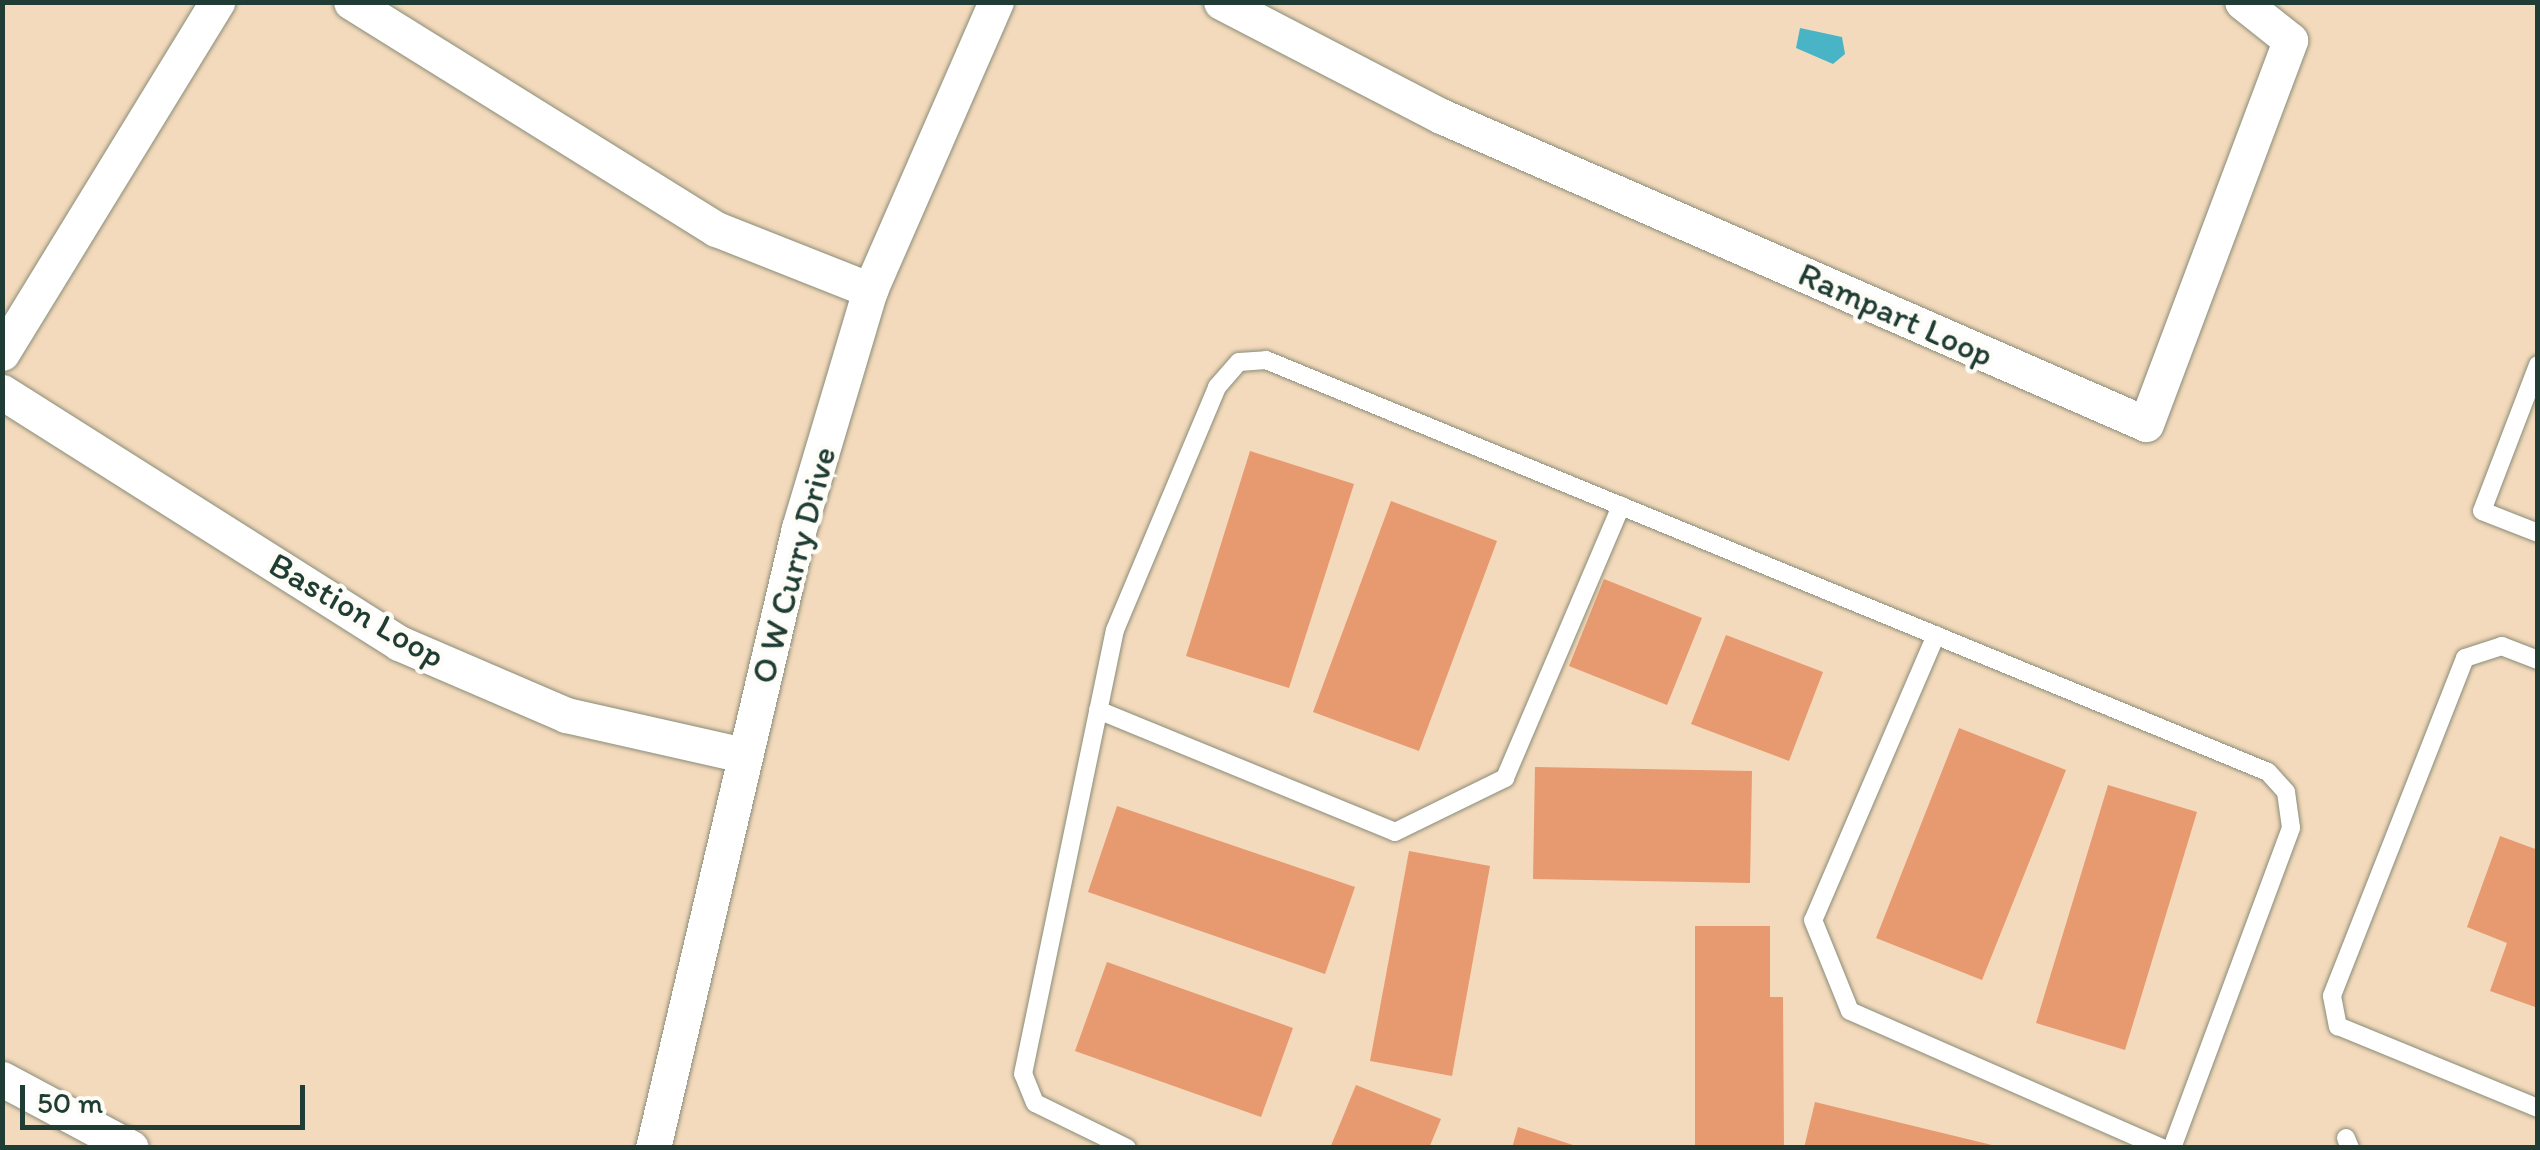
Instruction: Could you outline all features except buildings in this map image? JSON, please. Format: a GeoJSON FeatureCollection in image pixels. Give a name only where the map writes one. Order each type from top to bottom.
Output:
{"type":"FeatureCollection","features":[{"type":"Feature","properties":{"kind":"street"},"geometry":{"type":"LineString","coordinates":[[2,354],[217,2]]}},
{"type":"Feature","properties":{"kind":"street"},"geometry":{"type":"LineString","coordinates":[[351,2],[716,229],[870,290]]}},
{"type":"Feature","properties":{"kind":"street","name":"O W Curry Drive"},"geometry":{"type":"LineString","coordinates":[[653,1148],[744,755],[870,290],[996,2]]}},
{"type":"Feature","properties":{"kind":"street","name":"Rampart Loop"},"geometry":{"type":"LineString","coordinates":[[1221,2],[1441,116],[2146,424],[2290,40],[2242,2]]}},
{"type":"Feature","properties":{"kind":"street","name":"Bastion Loop"},"geometry":{"type":"LineString","coordinates":[[2,392],[399,643],[566,715],[744,755]]}},
{"type":"Feature","properties":{"kind":"street"},"geometry":{"type":"LineString","coordinates":[[2,1080],[130,1148]]}},
{"type":"Feature","properties":{"kind":"lane"},"geometry":{"type":"LineString","coordinates":[[1127,1148],[1035,1103],[1023,1074],[1115,630],[1217,387],[1239,362],[1266,360],[2268,772],[2286,792],[2292,828],[2172,1148]]}},
{"type":"Feature","properties":{"kind":"lane"},"geometry":{"type":"LineString","coordinates":[[2538,365],[2482,510],[2538,533]]}},
{"type":"Feature","properties":{"kind":"lane"},"geometry":{"type":"LineString","coordinates":[[1098,710],[1395,832],[1505,778],[1621,506]]}},
{"type":"Feature","properties":{"kind":"lane"},"geometry":{"type":"LineString","coordinates":[[1936,635],[1812,920],[1850,1011],[2162,1148]]}},
{"type":"Feature","properties":{"kind":"lane"},"geometry":{"type":"LineString","coordinates":[[2538,660],[2502,646],[2465,658],[2332,996],[2338,1026],[2538,1108]]}},
{"type":"Feature","properties":{"kind":"water"},"geometry":{"type":"Polygon","coordinates":[[[1800,28],[1842,37],[1845,54],[1833,64],[1796,48],[1800,28]]]}}]}
